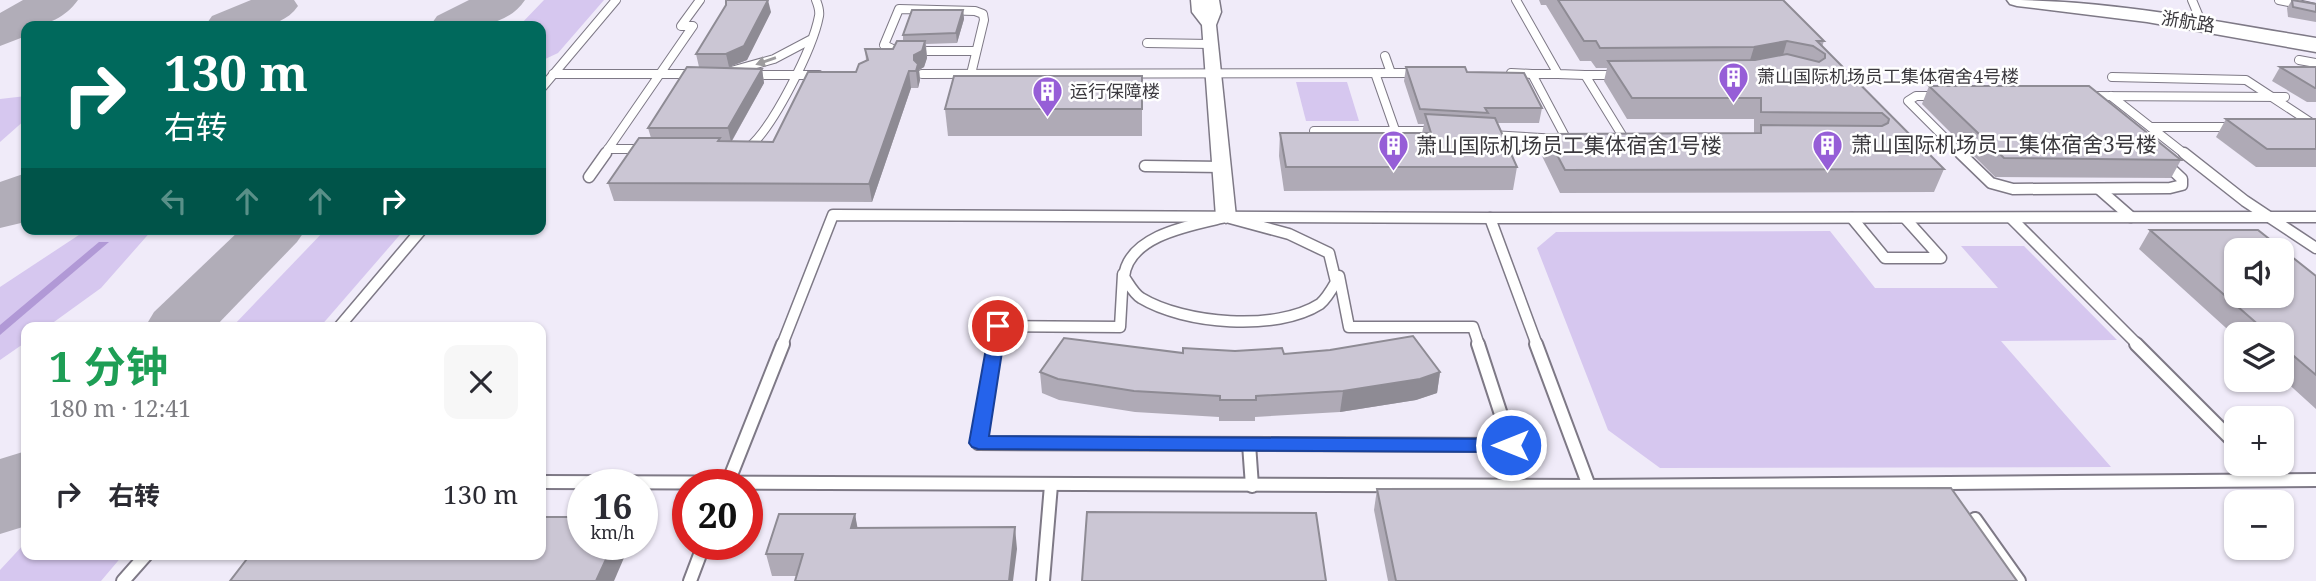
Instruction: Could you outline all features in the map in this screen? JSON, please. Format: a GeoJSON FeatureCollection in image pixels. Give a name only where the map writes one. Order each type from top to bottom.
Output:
{"type":"FeatureCollection","features":[{"type":"Feature","properties":{"kind":"street"},"geometry":{"type":"LineString","coordinates":[[1198,0],[1199,12],[1209,25]]}},
{"type":"Feature","properties":{"kind":"street"},"geometry":{"type":"LineString","coordinates":[[1212,0],[1214,12],[1209,25],[1226,217]]}},
{"type":"Feature","properties":{"kind":"street","name":"浙航路"},"geometry":{"type":"LineString","coordinates":[[2025,0],[2197,14],[2316,45]]}},
{"type":"Feature","properties":{"kind":"street","name":"浙航路"},"geometry":{"type":"LineString","coordinates":[[2075,0],[2197,14],[2316,38]]}},
{"type":"Feature","properties":{"kind":"lane"},"geometry":{"type":"LineString","coordinates":[[546,83],[616,0]]}},
{"type":"Feature","properties":{"kind":"lane"},"geometry":{"type":"LineString","coordinates":[[589,177],[693,26],[681,26],[700,0]]}},
{"type":"Feature","properties":{"kind":"lane"},"geometry":{"type":"LineString","coordinates":[[743,149],[759,141],[795,75],[820,12],[816,0]]}},
{"type":"Feature","properties":{"kind":"lane"},"geometry":{"type":"LineString","coordinates":[[902,0],[884,45],[890,49],[975,51]]}},
{"type":"Feature","properties":{"kind":"lane"},"geometry":{"type":"LineString","coordinates":[[1516,0],[1558,74]]}},
{"type":"Feature","properties":{"kind":"lane"},"geometry":{"type":"LineString","coordinates":[[2279,0],[2316,8]]}},
{"type":"Feature","properties":{"kind":"lane"},"geometry":{"type":"LineString","coordinates":[[899,9],[960,10],[983,14],[984,20],[971,74]]}},
{"type":"Feature","properties":{"kind":"lane"},"geometry":{"type":"LineString","coordinates":[[810,40],[774,59],[719,74],[822,75]]}},
{"type":"Feature","properties":{"kind":"lane"},"geometry":{"type":"LineString","coordinates":[[1147,43],[1211,44]]}},
{"type":"Feature","properties":{"kind":"lane"},"geometry":{"type":"LineString","coordinates":[[1385,56],[1391,73]]}},
{"type":"Feature","properties":{"kind":"lane"},"geometry":{"type":"LineString","coordinates":[[2299,60],[2316,63]]}},
{"type":"Feature","properties":{"kind":"lane"},"geometry":{"type":"LineString","coordinates":[[1375,73],[1395,131]]}},
{"type":"Feature","properties":{"kind":"lane"},"geometry":{"type":"LineString","coordinates":[[922,74],[1429,73]]}},
{"type":"Feature","properties":{"kind":"lane"},"geometry":{"type":"LineString","coordinates":[[1507,73],[1626,75]]}},
{"type":"Feature","properties":{"kind":"lane"},"geometry":{"type":"LineString","coordinates":[[553,74],[707,74]]}},
{"type":"Feature","properties":{"kind":"lane"},"geometry":{"type":"LineString","coordinates":[[1532,74],[1567,140]]}},
{"type":"Feature","properties":{"kind":"lane"},"geometry":{"type":"LineString","coordinates":[[1585,75],[1625,140]]}},
{"type":"Feature","properties":{"kind":"lane"},"geometry":{"type":"LineString","coordinates":[[2112,77],[2246,80],[2316,127]]}},
{"type":"Feature","properties":{"kind":"lane"},"geometry":{"type":"LineString","coordinates":[[1950,96],[1916,96],[1908,101],[1991,183],[2013,189],[2170,188],[2182,185],[2178,174],[2159,158]]}},
{"type":"Feature","properties":{"kind":"lane"},"geometry":{"type":"LineString","coordinates":[[2090,104],[2081,96],[2284,97]]}},
{"type":"Feature","properties":{"kind":"lane"},"geometry":{"type":"LineString","coordinates":[[2111,96],[2245,201],[2316,248]]}},
{"type":"Feature","properties":{"kind":"lane"},"geometry":{"type":"LineString","coordinates":[[2151,127],[2247,127]]}},
{"type":"Feature","properties":{"kind":"lane"},"geometry":{"type":"LineString","coordinates":[[2302,127],[2316,127]]}},
{"type":"Feature","properties":{"kind":"lane"},"geometry":{"type":"LineString","coordinates":[[1314,131],[1442,131]]}},
{"type":"Feature","properties":{"kind":"lane"},"geometry":{"type":"LineString","coordinates":[[1483,134],[1578,140]]}},
{"type":"Feature","properties":{"kind":"lane"},"geometry":{"type":"LineString","coordinates":[[1613,140],[1639,140]]}},
{"type":"Feature","properties":{"kind":"lane"},"geometry":{"type":"LineString","coordinates":[[608,149],[662,149]]}},
{"type":"Feature","properties":{"kind":"lane"},"geometry":{"type":"LineString","coordinates":[[1145,166],[1223,167]]}},
{"type":"Feature","properties":{"kind":"lane"},"geometry":{"type":"LineString","coordinates":[[2099,189],[2131,217]]}},
{"type":"Feature","properties":{"kind":"lane"},"geometry":{"type":"LineString","coordinates":[[733,469],[833,215],[1490,219],[2316,217]]}},
{"type":"Feature","properties":{"kind":"lane"},"geometry":{"type":"LineString","coordinates":[[1226,217],[1289,234],[1329,253],[1339,276],[1349,327],[1473,327],[1511,445],[978,443],[998,326],[1120,327],[1123,274],[1126,262],[1136,251],[1160,237],[1226,217]]}},
{"type":"Feature","properties":{"kind":"lane"},"geometry":{"type":"LineString","coordinates":[[1852,218],[1885,258],[1941,258],[1905,218]]}},
{"type":"Feature","properties":{"kind":"lane"},"geometry":{"type":"LineString","coordinates":[[2011,218],[2224,432]]}},
{"type":"Feature","properties":{"kind":"lane"},"geometry":{"type":"LineString","coordinates":[[1490,219],[1589,486]]}},
{"type":"Feature","properties":{"kind":"lane"},"geometry":{"type":"LineString","coordinates":[[342,322],[417,235]]}},
{"type":"Feature","properties":{"kind":"lane"},"geometry":{"type":"LineString","coordinates":[[1123,274],[1126,288],[1143,302],[1170,313],[1204,320],[1273,319],[1308,312],[1325,303],[1335,292],[1339,276]]}},
{"type":"Feature","properties":{"kind":"lane"},"geometry":{"type":"LineString","coordinates":[[1249,444],[1252,486]]}},
{"type":"Feature","properties":{"kind":"lane"},"geometry":{"type":"LineString","coordinates":[[2269,476],[2273,480]]}},
{"type":"Feature","properties":{"kind":"lane"},"geometry":{"type":"LineString","coordinates":[[763,484],[1589,486],[2316,480]]}},
{"type":"Feature","properties":{"kind":"lane"},"geometry":{"type":"LineString","coordinates":[[546,482],[672,483]]}},
{"type":"Feature","properties":{"kind":"lane"},"geometry":{"type":"LineString","coordinates":[[1043,581],[1051,485]]}},
{"type":"Feature","properties":{"kind":"lane"},"geometry":{"type":"LineString","coordinates":[[1975,519],[2019,581]]}},
{"type":"Feature","properties":{"kind":"lane"},"geometry":{"type":"LineString","coordinates":[[123,581],[142,560]]}},
{"type":"Feature","properties":{"kind":"lane"},"geometry":{"type":"LineString","coordinates":[[690,581],[698,560]]}},
{"type":"Feature","properties":{"kind":"shaded area"},"geometry":{"type":"Polygon","coordinates":[[[544,0],[604,0],[558,53],[546,59],[546,21],[524,21],[544,0]]]}},
{"type":"Feature","properties":{"kind":"shaded area"},"geometry":{"type":"Polygon","coordinates":[[[1296,82],[1347,82],[1359,121],[1306,121],[1296,82]]]}},
{"type":"Feature","properties":{"kind":"shaded area"},"geometry":{"type":"Polygon","coordinates":[[[21,97],[21,123],[0,142],[0,99],[21,97]]]}},
{"type":"Feature","properties":{"kind":"shaded area"},"geometry":{"type":"Polygon","coordinates":[[[1830,231],[1875,288],[1998,288],[1961,246],[2024,246],[2117,340],[2001,341],[2111,467],[1660,468],[1608,430],[1537,248],[1556,232],[1830,231]]]}},
{"type":"Feature","properties":{"kind":"shaded area"},"geometry":{"type":"Polygon","coordinates":[[[79,235],[148,235],[101,288],[54,322],[21,322],[21,345],[0,360],[0,287],[79,235]]]}},
{"type":"Feature","properties":{"kind":"shaded area"},"geometry":{"type":"Polygon","coordinates":[[[320,235],[400,235],[324,322],[237,322],[320,235]]]}},
{"type":"Feature","properties":{"kind":"shaded area"},"geometry":{"type":"Polygon","coordinates":[[[99,242],[109,242],[0,335],[0,325],[99,242]]]}},
{"type":"Feature","properties":{"kind":"shaded area"},"geometry":{"type":"Polygon","coordinates":[[[21,547],[21,560],[119,560],[101,581],[0,581],[0,570],[21,547]]]}},
{"type":"Feature","properties":{"kind":"building"},"geometry":{"type":"Polygon","coordinates":[[[726,0],[768,0],[744,46],[726,54],[696,54],[726,5],[726,0]]]}},
{"type":"Feature","properties":{"kind":"building"},"geometry":{"type":"Polygon","coordinates":[[[1558,0],[1783,0],[1824,41],[1817,41],[1944,169],[1565,170],[1546,134],[1761,133],[1761,125],[1882,126],[1888,123],[1889,119],[1882,113],[1761,112],[1761,98],[1632,98],[1608,61],[1755,60],[1787,54],[1819,62],[1825,58],[1825,54],[1813,46],[1787,41],[1754,47],[1600,48],[1596,41],[1584,41],[1558,0]]]}},
{"type":"Feature","properties":{"kind":"building"},"geometry":{"type":"Polygon","coordinates":[[[2292,0],[2316,4],[2316,12],[2293,7],[2292,0]]]}},
{"type":"Feature","properties":{"kind":"building"},"geometry":{"type":"Polygon","coordinates":[[[912,10],[963,10],[956,33],[903,35],[912,10]]]}},
{"type":"Feature","properties":{"kind":"building"},"geometry":{"type":"Polygon","coordinates":[[[897,41],[925,41],[922,51],[914,55],[918,64],[916,71],[909,71],[869,184],[608,183],[639,138],[720,138],[718,141],[773,142],[808,72],[856,72],[859,64],[868,60],[865,49],[893,49],[897,41]]]}},
{"type":"Feature","properties":{"kind":"building"},"geometry":{"type":"Polygon","coordinates":[[[687,67],[762,69],[728,128],[648,128],[687,67]]]}},
{"type":"Feature","properties":{"kind":"building"},"geometry":{"type":"Polygon","coordinates":[[[1406,67],[1465,67],[1467,72],[1524,73],[1542,108],[1485,108],[1488,113],[1420,109],[1406,67]]]}},
{"type":"Feature","properties":{"kind":"building"},"geometry":{"type":"Polygon","coordinates":[[[2280,67],[2316,67],[2316,88],[2315,88],[2280,67]]]}},
{"type":"Feature","properties":{"kind":"building"},"geometry":{"type":"Polygon","coordinates":[[[954,76],[1142,76],[1142,109],[945,109],[954,76]]]}},
{"type":"Feature","properties":{"kind":"building"},"geometry":{"type":"Polygon","coordinates":[[[1929,86],[2089,86],[2181,160],[2004,158],[1929,86]]]}},
{"type":"Feature","properties":{"kind":"building"},"geometry":{"type":"Polygon","coordinates":[[[1425,114],[1495,118],[1517,167],[1286,167],[1280,133],[1431,133],[1425,114]]]}},
{"type":"Feature","properties":{"kind":"building"},"geometry":{"type":"Polygon","coordinates":[[[2226,119],[2316,119],[2316,149],[2267,149],[2226,119]]]}},
{"type":"Feature","properties":{"kind":"building"},"geometry":{"type":"Polygon","coordinates":[[[2150,230],[2258,230],[2268,238],[2224,238],[2224,295],[2150,230]]]}},
{"type":"Feature","properties":{"kind":"building"},"geometry":{"type":"Polygon","coordinates":[[[2294,259],[2316,276],[2316,375],[2294,356],[2294,322],[2255,322],[2239,308],[2294,308],[2294,259]]]}},
{"type":"Feature","properties":{"kind":"building"},"geometry":{"type":"Polygon","coordinates":[[[1413,336],[1440,372],[1420,379],[1343,391],[1256,396],[1256,400],[1220,400],[1220,396],[1134,391],[1058,379],[1040,372],[1064,338],[1183,353],[1183,348],[1235,351],[1282,348],[1284,354],[1330,350],[1413,336]]]}},
{"type":"Feature","properties":{"kind":"building"},"geometry":{"type":"Polygon","coordinates":[[[1951,488],[2017,581],[1396,581],[1377,489],[1951,488]]]}},
{"type":"Feature","properties":{"kind":"building"},"geometry":{"type":"Polygon","coordinates":[[[1087,512],[1316,513],[1326,581],[1082,581],[1087,512]]]}},
{"type":"Feature","properties":{"kind":"building"},"geometry":{"type":"Polygon","coordinates":[[[779,514],[855,514],[851,528],[1015,527],[1009,581],[795,581],[803,554],[766,554],[779,514]]]}},
{"type":"Feature","properties":{"kind":"building"},"geometry":{"type":"Polygon","coordinates":[[[546,517],[567,517],[567,560],[606,560],[596,581],[230,581],[246,560],[546,560],[546,517]]]}},
{"type":"Feature","properties":{"kind":"taxiway"},"geometry":{"type":"LineString","coordinates":[[0,32],[56,0]]}},
{"type":"Feature","properties":{"kind":"taxiway"},"geometry":{"type":"LineString","coordinates":[[463,21],[503,0]]}},
{"type":"Feature","properties":{"kind":"taxiway"},"geometry":{"type":"LineString","coordinates":[[240,21],[276,6]]}},
{"type":"Feature","properties":{"kind":"taxiway"},"geometry":{"type":"LineString","coordinates":[[0,210],[21,194]]}},
{"type":"Feature","properties":{"kind":"taxiway"},"geometry":{"type":"LineString","coordinates":[[183,322],[270,235]]}},
{"type":"Feature","properties":{"kind":"taxiway"},"geometry":{"type":"LineString","coordinates":[[0,505],[21,484]]}},
{"type":"Feature","properties":{"kind":"place","name":"萧山国际机场员工集体宿舍4号楼"},"geometry":{"type":"Point","coordinates":[1734,104]}},
{"type":"Feature","properties":{"kind":"place","name":"运行保障楼"},"geometry":{"type":"Point","coordinates":[1047,119]}},
{"type":"Feature","properties":{"kind":"place","name":"萧山国际机场员工集体宿舍3号楼"},"geometry":{"type":"Point","coordinates":[1828,172]}},
{"type":"Feature","properties":{"kind":"place","name":"萧山国际机场员工集体宿舍1号楼"},"geometry":{"type":"Point","coordinates":[1393,173]}},
{"type":"Feature","properties":{"kind":"route"},"geometry":{"type":"LineString","coordinates":[[998,326],[978,443],[1511,445]]}}]}
